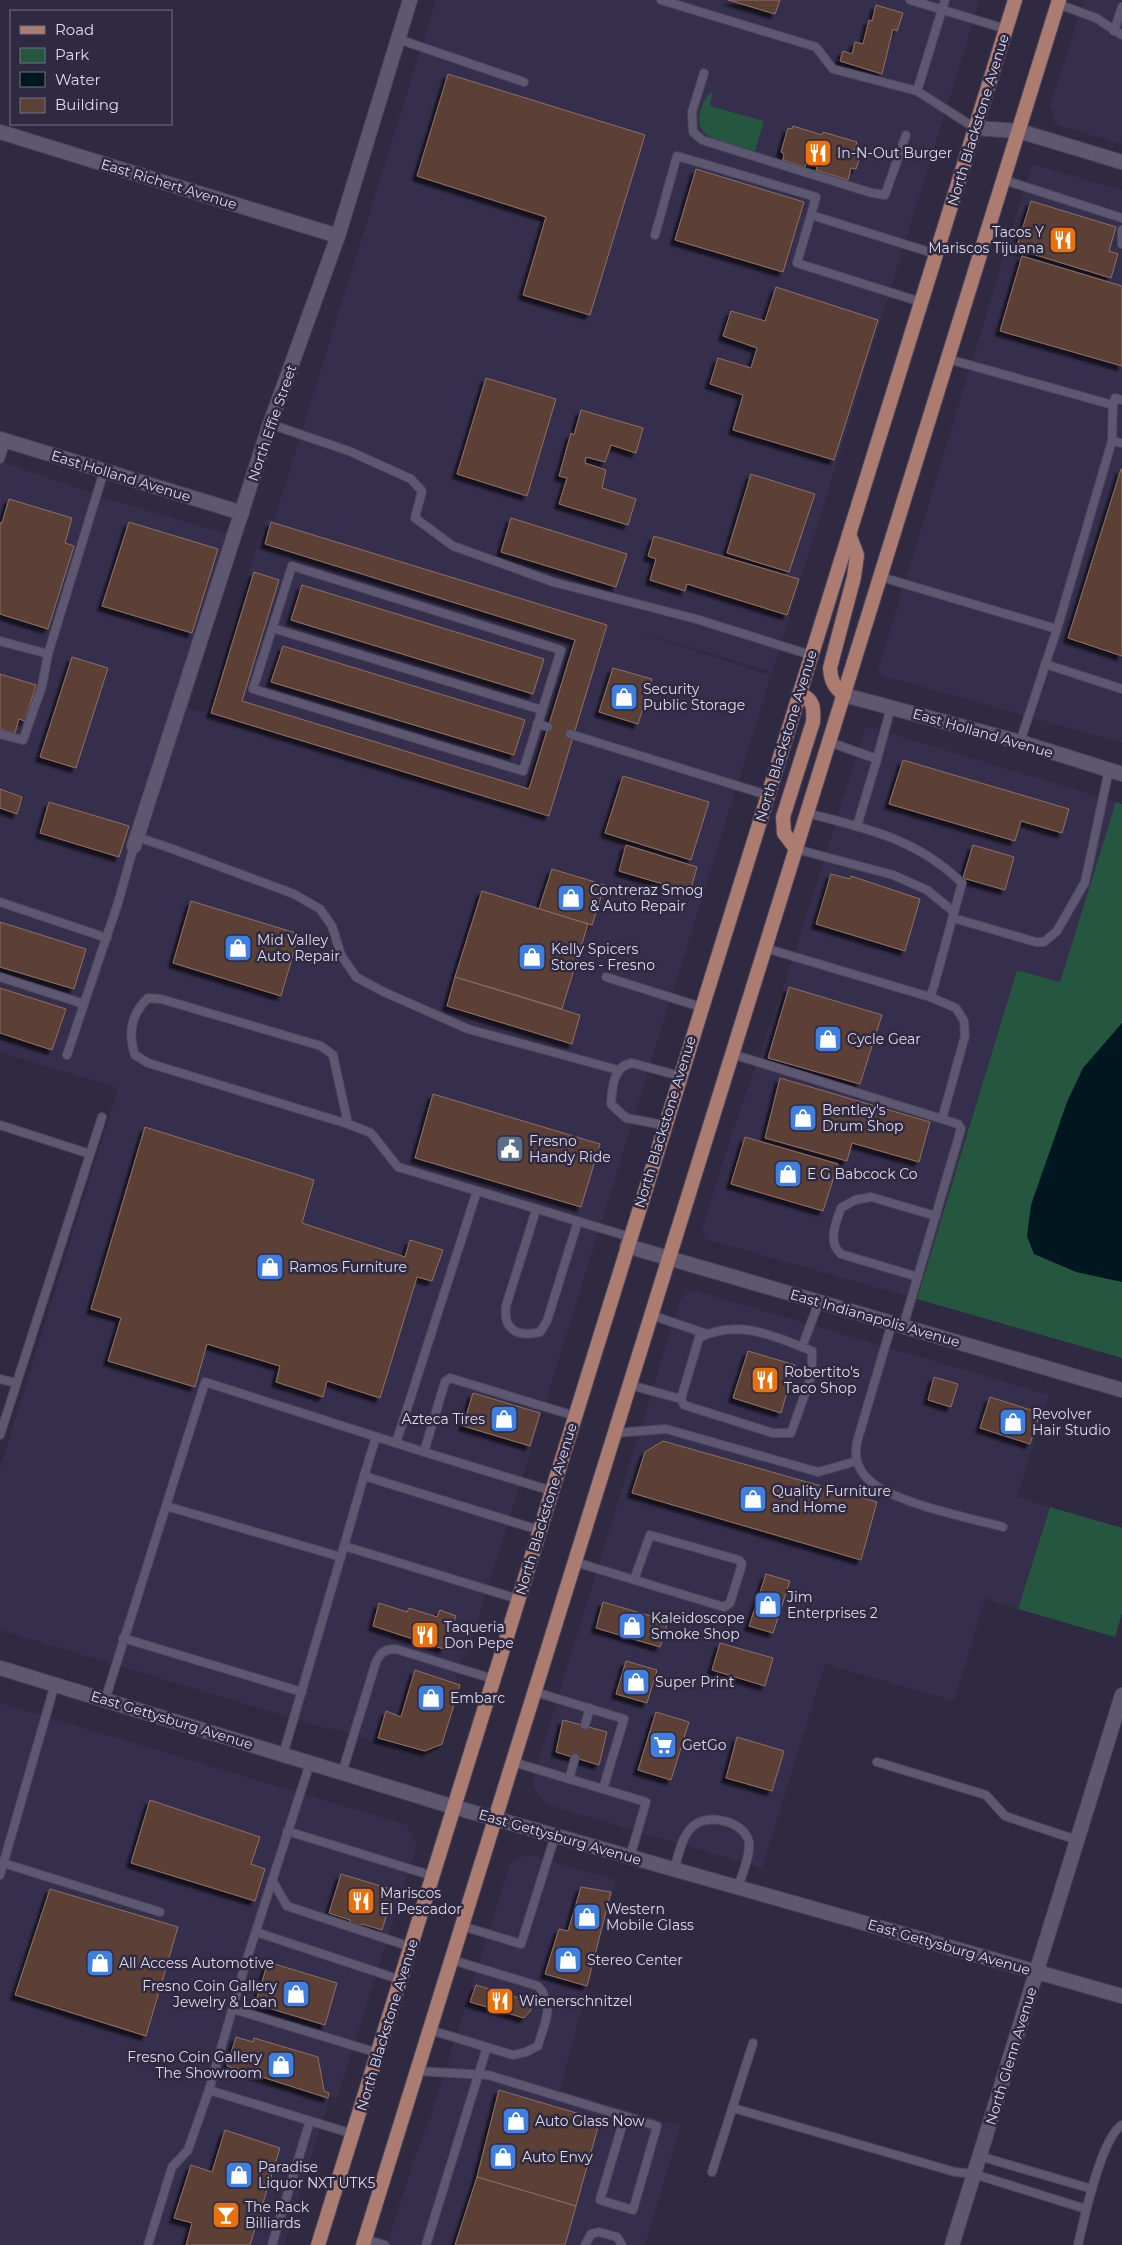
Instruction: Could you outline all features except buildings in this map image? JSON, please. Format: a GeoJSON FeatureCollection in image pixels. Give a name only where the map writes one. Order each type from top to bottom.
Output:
{"type":"FeatureCollection","features":[{"type":"Feature","properties":{"kind":"main road","name":"North Blackstone Avenue"},"geometry":{"type":"LineString","coordinates":[[318,2245],[1015,0]]}},
{"type":"Feature","properties":{"kind":"main road"},"geometry":{"type":"LineString","coordinates":[[364,2242],[1059,2]]}},
{"type":"Feature","properties":{"kind":"main road"},"geometry":{"type":"LineString","coordinates":[[844,695],[835,687],[830,679],[830,668],[854,577],[857,555],[849,534]]}},
{"type":"Feature","properties":{"kind":"main road"},"geometry":{"type":"LineString","coordinates":[[796,849],[784,833],[783,818],[813,722],[814,706],[807,697],[799,694]]}},
{"type":"Feature","properties":{"kind":"street","name":"North Effie Street"},"geometry":{"type":"LineString","coordinates":[[135,842],[270,424],[338,236],[410,0]]}},
{"type":"Feature","properties":{"kind":"street"},"geometry":{"type":"LineString","coordinates":[[975,128],[1019,131],[1122,162]]}},
{"type":"Feature","properties":{"kind":"street","name":"East Richert Avenue"},"geometry":{"type":"LineString","coordinates":[[0,132],[338,236]]}},
{"type":"Feature","properties":{"kind":"street","name":"East Holland Avenue"},"geometry":{"type":"LineString","coordinates":[[3,440],[242,513]]}},
{"type":"Feature","properties":{"kind":"street","name":"East Holland Avenue"},"geometry":{"type":"LineString","coordinates":[[844,695],[1020,742],[1116,772]]}},
{"type":"Feature","properties":{"kind":"street","name":"East Indianapolis Avenue"},"geometry":{"type":"LineString","coordinates":[[628,1242],[669,1258],[1122,1390]]}},
{"type":"Feature","properties":{"kind":"street","name":"East Gettysburg Avenue"},"geometry":{"type":"LineString","coordinates":[[0,1668],[454,1807],[1122,1996]]}},
{"type":"Feature","properties":{"kind":"street","name":"North Glenn Avenue"},"geometry":{"type":"LineString","coordinates":[[952,2245],[1077,1840],[1117,1726],[1122,1695]]}},
{"type":"Feature","properties":{"kind":"lane"},"geometry":{"type":"LineString","coordinates":[[661,0],[816,47],[833,69],[917,92],[975,128]]}},
{"type":"Feature","properties":{"kind":"lane"},"geometry":{"type":"LineString","coordinates":[[910,0],[1006,29]]}},
{"type":"Feature","properties":{"kind":"lane"},"geometry":{"type":"LineString","coordinates":[[917,92],[945,0]]}},
{"type":"Feature","properties":{"kind":"lane"},"geometry":{"type":"LineString","coordinates":[[1059,2],[1096,18],[1122,35]]}},
{"type":"Feature","properties":{"kind":"lane"},"geometry":{"type":"LineString","coordinates":[[1114,31],[1122,7]]}},
{"type":"Feature","properties":{"kind":"lane"},"geometry":{"type":"LineString","coordinates":[[398,39],[524,82]]}},
{"type":"Feature","properties":{"kind":"lane"},"geometry":{"type":"LineString","coordinates":[[704,72],[692,112],[693,132],[702,140],[872,193],[885,195],[906,135]]}},
{"type":"Feature","properties":{"kind":"lane"},"geometry":{"type":"LineString","coordinates":[[655,235],[677,156],[816,197],[797,263],[921,302]]}},
{"type":"Feature","properties":{"kind":"lane"},"geometry":{"type":"LineString","coordinates":[[1004,180],[1122,218]]}},
{"type":"Feature","properties":{"kind":"lane"},"geometry":{"type":"LineString","coordinates":[[811,215],[936,254]]}},
{"type":"Feature","properties":{"kind":"lane"},"geometry":{"type":"LineString","coordinates":[[1122,230],[1122,244]]}},
{"type":"Feature","properties":{"kind":"lane"},"geometry":{"type":"LineString","coordinates":[[948,359],[1113,405]]}},
{"type":"Feature","properties":{"kind":"lane"},"geometry":{"type":"LineString","coordinates":[[1020,742],[1057,629],[1112,441],[1113,405],[1115,398],[1122,400]]}},
{"type":"Feature","properties":{"kind":"lane"},"geometry":{"type":"LineString","coordinates":[[270,424],[349,451],[411,479],[422,491],[415,518],[453,546],[553,582],[696,619],[811,655]]}},
{"type":"Feature","properties":{"kind":"lane"},"geometry":{"type":"LineString","coordinates":[[0,460],[3,440]]}},
{"type":"Feature","properties":{"kind":"lane"},"geometry":{"type":"LineString","coordinates":[[1112,441],[1122,443]]}},
{"type":"Feature","properties":{"kind":"lane"},"geometry":{"type":"LineString","coordinates":[[0,734],[23,740],[42,686],[48,654],[104,471]]}},
{"type":"Feature","properties":{"kind":"lane"},"geometry":{"type":"LineString","coordinates":[[292,566],[561,650],[542,710],[523,771],[253,689],[292,566]]}},
{"type":"Feature","properties":{"kind":"lane"},"geometry":{"type":"LineString","coordinates":[[881,577],[1057,629]]}},
{"type":"Feature","properties":{"kind":"lane"},"geometry":{"type":"LineString","coordinates":[[272,628],[542,710]]}},
{"type":"Feature","properties":{"kind":"lane"},"geometry":{"type":"LineString","coordinates":[[0,641],[48,654]]}},
{"type":"Feature","properties":{"kind":"lane"},"geometry":{"type":"LineString","coordinates":[[1045,664],[1122,689]]}},
{"type":"Feature","properties":{"kind":"lane"},"geometry":{"type":"LineString","coordinates":[[857,826],[891,707]]}},
{"type":"Feature","properties":{"kind":"lane"},"geometry":{"type":"LineString","coordinates":[[537,724],[548,728]]}},
{"type":"Feature","properties":{"kind":"lane"},"geometry":{"type":"LineString","coordinates":[[570,734],[767,795]]}},
{"type":"Feature","properties":{"kind":"lane"},"geometry":{"type":"LineString","coordinates":[[829,742],[876,758]]}},
{"type":"Feature","properties":{"kind":"lane"},"geometry":{"type":"LineString","coordinates":[[796,849],[892,875],[927,890],[954,915],[1036,942],[1044,942],[1050,938],[1072,908],[1085,882],[1116,772]]}},
{"type":"Feature","properties":{"kind":"lane"},"geometry":{"type":"LineString","coordinates":[[807,813],[893,836],[924,852],[962,883],[930,997]]}},
{"type":"Feature","properties":{"kind":"lane"},"geometry":{"type":"LineString","coordinates":[[67,1055],[107,938],[135,842],[170,848],[294,894],[320,909],[332,926],[341,955],[356,977],[384,992],[468,1029],[618,1070]]}},
{"type":"Feature","properties":{"kind":"lane"},"geometry":{"type":"LineString","coordinates":[[0,902],[107,938]]}},
{"type":"Feature","properties":{"kind":"lane"},"geometry":{"type":"LineString","coordinates":[[765,948],[930,997],[956,1008],[964,1021],[965,1036],[942,1119]]}},
{"type":"Feature","properties":{"kind":"lane"},"geometry":{"type":"LineString","coordinates":[[0,977],[84,1004]]}},
{"type":"Feature","properties":{"kind":"lane"},"geometry":{"type":"LineString","coordinates":[[606,977],[702,1007]]}},
{"type":"Feature","properties":{"kind":"lane"},"geometry":{"type":"LineString","coordinates":[[348,1124],[333,1054],[322,1046],[161,999],[148,998],[139,1006],[133,1019],[130,1040],[135,1055],[148,1063],[348,1124],[371,1133],[398,1167],[536,1210],[578,1221],[628,1242]]}},
{"type":"Feature","properties":{"kind":"lane"},"geometry":{"type":"LineString","coordinates":[[732,1054],[958,1124],[961,1129],[918,1277],[898,1325],[854,1454],[859,1468],[870,1481],[885,1490],[908,1500],[1003,1527]]}},
{"type":"Feature","properties":{"kind":"lane"},"geometry":{"type":"LineString","coordinates":[[664,1126],[626,1118],[611,1104],[612,1089],[618,1070],[624,1064],[632,1063],[680,1076]]}},
{"type":"Feature","properties":{"kind":"lane"},"geometry":{"type":"LineString","coordinates":[[0,1434],[102,1117]]}},
{"type":"Feature","properties":{"kind":"lane"},"geometry":{"type":"LineString","coordinates":[[0,1125],[90,1154]]}},
{"type":"Feature","properties":{"kind":"lane"},"geometry":{"type":"LineString","coordinates":[[396,1443],[477,1192]]}},
{"type":"Feature","properties":{"kind":"lane"},"geometry":{"type":"LineString","coordinates":[[918,1277],[841,1254],[834,1246],[833,1238],[836,1223],[841,1208],[855,1200],[871,1197],[936,1216]]}},
{"type":"Feature","properties":{"kind":"lane"},"geometry":{"type":"LineString","coordinates":[[536,1210],[504,1318],[512,1330],[527,1335],[540,1332],[546,1321],[578,1221]]}},
{"type":"Feature","properties":{"kind":"lane"},"geometry":{"type":"LineString","coordinates":[[802,1347],[819,1302]]}},
{"type":"Feature","properties":{"kind":"lane"},"geometry":{"type":"LineString","coordinates":[[651,1315],[707,1334]]}},
{"type":"Feature","properties":{"kind":"lane"},"geometry":{"type":"LineString","coordinates":[[715,1330],[760,1330],[812,1350],[812,1374],[791,1433],[773,1433],[684,1405],[681,1398],[699,1338],[707,1334],[715,1330]]}},
{"type":"Feature","properties":{"kind":"lane"},"geometry":{"type":"LineString","coordinates":[[0,1378],[16,1383]]}},
{"type":"Feature","properties":{"kind":"lane"},"geometry":{"type":"LineString","coordinates":[[424,1452],[445,1382],[450,1378],[574,1416]]}},
{"type":"Feature","properties":{"kind":"lane"},"geometry":{"type":"LineString","coordinates":[[105,1700],[205,1382],[552,1491]]}},
{"type":"Feature","properties":{"kind":"lane"},"geometry":{"type":"LineString","coordinates":[[630,1384],[681,1398]]}},
{"type":"Feature","properties":{"kind":"lane"},"geometry":{"type":"LineString","coordinates":[[615,1433],[666,1429],[818,1472],[857,1461]]}},
{"type":"Feature","properties":{"kind":"lane"},"geometry":{"type":"LineString","coordinates":[[283,1754],[376,1436]]}},
{"type":"Feature","properties":{"kind":"lane"},"geometry":{"type":"LineString","coordinates":[[364,1476],[539,1530]]}},
{"type":"Feature","properties":{"kind":"lane"},"geometry":{"type":"LineString","coordinates":[[166,1506],[341,1557]]}},
{"type":"Feature","properties":{"kind":"lane"},"geometry":{"type":"LineString","coordinates":[[575,1562],[634,1580],[727,1606],[730,1603],[742,1564],[739,1560],[650,1535],[634,1580]]}},
{"type":"Feature","properties":{"kind":"lane"},"geometry":{"type":"LineString","coordinates":[[344,1546],[518,1598]]}},
{"type":"Feature","properties":{"kind":"lane"},"geometry":{"type":"LineString","coordinates":[[123,1638],[302,1692]]}},
{"type":"Feature","properties":{"kind":"lane"},"geometry":{"type":"LineString","coordinates":[[342,1773],[376,1662],[380,1654],[386,1649],[396,1649],[493,1679]]}},
{"type":"Feature","properties":{"kind":"lane"},"geometry":{"type":"LineString","coordinates":[[0,1875],[54,1684]]}},
{"type":"Feature","properties":{"kind":"lane"},"geometry":{"type":"LineString","coordinates":[[535,1692],[624,1719],[603,1789]]}},
{"type":"Feature","properties":{"kind":"lane"},"geometry":{"type":"LineString","coordinates":[[585,1725],[590,1708]]}},
{"type":"Feature","properties":{"kind":"lane"},"geometry":{"type":"LineString","coordinates":[[569,1779],[575,1758]]}},
{"type":"Feature","properties":{"kind":"lane"},"geometry":{"type":"LineString","coordinates":[[513,1762],[646,1802],[630,1856]]}},
{"type":"Feature","properties":{"kind":"lane"},"geometry":{"type":"LineString","coordinates":[[877,1762],[986,1795],[1005,1816],[1077,1840]]}},
{"type":"Feature","properties":{"kind":"lane"},"geometry":{"type":"LineString","coordinates":[[148,2245],[172,2167],[188,2150],[210,2090],[256,1932],[310,1763]]}},
{"type":"Feature","properties":{"kind":"lane"},"geometry":{"type":"LineString","coordinates":[[674,1869],[685,1837],[692,1827],[700,1821],[720,1820],[742,1829],[747,1836],[748,1853],[738,1887]]}},
{"type":"Feature","properties":{"kind":"lane"},"geometry":{"type":"LineString","coordinates":[[287,1831],[433,1876]]}},
{"type":"Feature","properties":{"kind":"lane"},"geometry":{"type":"LineString","coordinates":[[462,1926],[521,1944],[555,1836]]}},
{"type":"Feature","properties":{"kind":"lane"},"geometry":{"type":"LineString","coordinates":[[4,1863],[160,1912]]}},
{"type":"Feature","properties":{"kind":"lane"},"geometry":{"type":"LineString","coordinates":[[272,1880],[287,1906],[411,1947]]}},
{"type":"Feature","properties":{"kind":"lane"},"geometry":{"type":"LineString","coordinates":[[256,1932],[401,1980]]}},
{"type":"Feature","properties":{"kind":"lane"},"geometry":{"type":"LineString","coordinates":[[430,2030],[513,2055],[526,2052],[538,2046],[549,2007],[547,1996],[538,1986],[452,1960]]}},
{"type":"Feature","properties":{"kind":"lane"},"geometry":{"type":"LineString","coordinates":[[233,2009],[378,2053]]}},
{"type":"Feature","properties":{"kind":"lane"},"geometry":{"type":"LineString","coordinates":[[712,2172],[753,2043]]}},
{"type":"Feature","properties":{"kind":"lane"},"geometry":{"type":"LineString","coordinates":[[426,2245],[487,2047]]}},
{"type":"Feature","properties":{"kind":"lane"},"geometry":{"type":"LineString","coordinates":[[417,2071],[488,2075],[625,2116],[657,2126],[633,2210],[600,2200],[625,2116]]}},
{"type":"Feature","properties":{"kind":"lane"},"geometry":{"type":"LineString","coordinates":[[210,2090],[353,2134]]}},
{"type":"Feature","properties":{"kind":"lane"},"geometry":{"type":"LineString","coordinates":[[733,2108],[956,2172],[974,2174],[1086,2209]]}},
{"type":"Feature","properties":{"kind":"lane"},"geometry":{"type":"LineString","coordinates":[[272,2245],[310,2121]]}},
{"type":"Feature","properties":{"kind":"lane"},"geometry":{"type":"LineString","coordinates":[[1078,2245],[1086,2209],[1108,2144],[1115,2130],[1122,2125]]}},
{"type":"Feature","properties":{"kind":"lane"},"geometry":{"type":"LineString","coordinates":[[979,2156],[1092,2189]]}},
{"type":"Feature","properties":{"kind":"lane"},"geometry":{"type":"LineString","coordinates":[[585,2245],[591,2234],[599,2232],[617,2237],[622,2245]]}},
{"type":"Feature","properties":{"kind":"lane"},"geometry":{"type":"LineString","coordinates":[[364,2242],[385,2245]]}},
{"type":"Feature","properties":{"kind":"shaded area"},"geometry":{"type":"Polygon","coordinates":[[[436,0],[980,0],[772,672],[636,631],[771,676],[467,1655],[462,1658],[455,1682],[458,1683],[439,1744],[416,1756],[332,1728],[331,1730],[0,1630],[0,1468],[118,1088],[0,1052],[0,461],[112,500],[240,538],[188,708],[205,713],[266,518],[274,520],[436,0]]]}},
{"type":"Feature","properties":{"kind":"shaded area"},"geometry":{"type":"Polygon","coordinates":[[[1084,0],[1122,0],[1122,144],[1056,125],[1050,106],[1084,0]]]}},
{"type":"Feature","properties":{"kind":"shaded area"},"geometry":{"type":"Polygon","coordinates":[[[1032,164],[1122,190],[1122,743],[877,674],[1032,164]]]}},
{"type":"Feature","properties":{"kind":"shaded area"},"geometry":{"type":"Polygon","coordinates":[[[866,726],[1116,802],[1060,983],[1017,970],[917,1299],[706,1239],[702,1230],[733,1130],[786,980],[866,726]]]}},
{"type":"Feature","properties":{"kind":"shaded area"},"geometry":{"type":"Polygon","coordinates":[[[696,1291],[1049,1395],[1017,1497],[1050,1507],[1018,1609],[985,1599],[954,1701],[825,1664],[762,1868],[552,1806],[544,1802],[533,1787],[533,1778],[680,1300],[688,1292],[696,1291]]]}},
{"type":"Feature","properties":{"kind":"shaded area"},"geometry":{"type":"Polygon","coordinates":[[[0,1703],[407,1825],[417,1845],[337,2099],[330,2096],[284,2245],[0,2245],[0,1703]]]}},
{"type":"Feature","properties":{"kind":"shaded area"},"geometry":{"type":"Polygon","coordinates":[[[527,1854],[616,1880],[560,2090],[681,2126],[645,2245],[387,2245],[415,2156],[430,2119],[510,1864],[527,1854]]]}},
{"type":"Feature","properties":{"kind":"green space"},"geometry":{"type":"Polygon","coordinates":[[[713,90],[710,106],[764,121],[755,151],[717,141],[703,130],[699,123],[701,109],[704,100],[713,90]]]}},
{"type":"Feature","properties":{"kind":"green space"},"geometry":{"type":"Polygon","coordinates":[[[1116,802],[1122,804],[1122,1358],[917,1299],[1017,970],[1060,982],[1116,802]]]}},
{"type":"Feature","properties":{"kind":"green space"},"geometry":{"type":"Polygon","coordinates":[[[1050,1507],[1122,1528],[1122,1613],[1115,1637],[1018,1609],[1050,1507]]]}},
{"type":"Feature","properties":{"kind":"water"},"geometry":{"type":"Polygon","coordinates":[[[1122,1023],[1122,1282],[1076,1272],[1034,1254],[1027,1236],[1031,1205],[1067,1102],[1083,1068],[1122,1023]]]}},
{"type":"Feature","properties":{"kind":"place","name":"In-N-Out Burger"},"geometry":{"type":"Point","coordinates":[818,153]}},
{"type":"Feature","properties":{"kind":"place","name":"Tacos Y Mariscos Tijuana"},"geometry":{"type":"Point","coordinates":[1063,240]}},
{"type":"Feature","properties":{"kind":"place","name":"Security Public Storage"},"geometry":{"type":"Point","coordinates":[624,697]}},
{"type":"Feature","properties":{"kind":"place","name":"Contreraz Smog & Auto Repair"},"geometry":{"type":"Point","coordinates":[571,898]}},
{"type":"Feature","properties":{"kind":"place","name":"Mid Valley Auto Repair"},"geometry":{"type":"Point","coordinates":[238,948]}},
{"type":"Feature","properties":{"kind":"place","name":"Kelly Spicers Stores - Fresno"},"geometry":{"type":"Point","coordinates":[532,957]}},
{"type":"Feature","properties":{"kind":"place","name":"Cycle Gear"},"geometry":{"type":"Point","coordinates":[828,1039]}},
{"type":"Feature","properties":{"kind":"place","name":"Bentley's Drum Shop"},"geometry":{"type":"Point","coordinates":[803,1118]}},
{"type":"Feature","properties":{"kind":"place","name":"Fresno Handy Ride"},"geometry":{"type":"Point","coordinates":[510,1149]}},
{"type":"Feature","properties":{"kind":"place","name":"E G Babcock Co"},"geometry":{"type":"Point","coordinates":[788,1174]}},
{"type":"Feature","properties":{"kind":"place","name":"Ramos Furniture"},"geometry":{"type":"Point","coordinates":[270,1267]}},
{"type":"Feature","properties":{"kind":"place","name":"Robertito's Taco Shop"},"geometry":{"type":"Point","coordinates":[765,1380]}},
{"type":"Feature","properties":{"kind":"place","name":"Azteca Tires"},"geometry":{"type":"Point","coordinates":[504,1419]}},
{"type":"Feature","properties":{"kind":"place","name":"Revolver Hair Studio"},"geometry":{"type":"Point","coordinates":[1013,1422]}},
{"type":"Feature","properties":{"kind":"place","name":"Quality Furniture and Home"},"geometry":{"type":"Point","coordinates":[753,1499]}},
{"type":"Feature","properties":{"kind":"place","name":"Jim Enterprises 2"},"geometry":{"type":"Point","coordinates":[768,1605]}},
{"type":"Feature","properties":{"kind":"place","name":"Kaleidoscope Smoke Shop"},"geometry":{"type":"Point","coordinates":[632,1626]}},
{"type":"Feature","properties":{"kind":"place","name":"Taqueria Don Pepe"},"geometry":{"type":"Point","coordinates":[425,1635]}},
{"type":"Feature","properties":{"kind":"place","name":"Super Print"},"geometry":{"type":"Point","coordinates":[636,1682]}},
{"type":"Feature","properties":{"kind":"place","name":"Embarc"},"geometry":{"type":"Point","coordinates":[431,1698]}},
{"type":"Feature","properties":{"kind":"place","name":"GetGo"},"geometry":{"type":"Point","coordinates":[663,1745]}},
{"type":"Feature","properties":{"kind":"place","name":"Mariscos El Pescador"},"geometry":{"type":"Point","coordinates":[361,1901]}},
{"type":"Feature","properties":{"kind":"place","name":"Western Mobile Glass"},"geometry":{"type":"Point","coordinates":[587,1917]}},
{"type":"Feature","properties":{"kind":"place","name":"Stereo Center"},"geometry":{"type":"Point","coordinates":[568,1960]}},
{"type":"Feature","properties":{"kind":"place","name":"All Access Automotive"},"geometry":{"type":"Point","coordinates":[100,1963]}},
{"type":"Feature","properties":{"kind":"place","name":"Fresno Coin Gallery Jewelry & Loan"},"geometry":{"type":"Point","coordinates":[296,1994]}},
{"type":"Feature","properties":{"kind":"place","name":"Wienerschnitzel"},"geometry":{"type":"Point","coordinates":[500,2001]}},
{"type":"Feature","properties":{"kind":"place","name":"Fresno Coin Gallery The Showroom"},"geometry":{"type":"Point","coordinates":[281,2065]}},
{"type":"Feature","properties":{"kind":"place","name":"Auto Glass Now"},"geometry":{"type":"Point","coordinates":[516,2121]}},
{"type":"Feature","properties":{"kind":"place","name":"Auto Envy"},"geometry":{"type":"Point","coordinates":[503,2157]}},
{"type":"Feature","properties":{"kind":"place","name":"Paradise Liquor NXT UTK5"},"geometry":{"type":"Point","coordinates":[239,2175]}},
{"type":"Feature","properties":{"kind":"place","name":"The Rack Billiards"},"geometry":{"type":"Point","coordinates":[226,2215]}}]}
